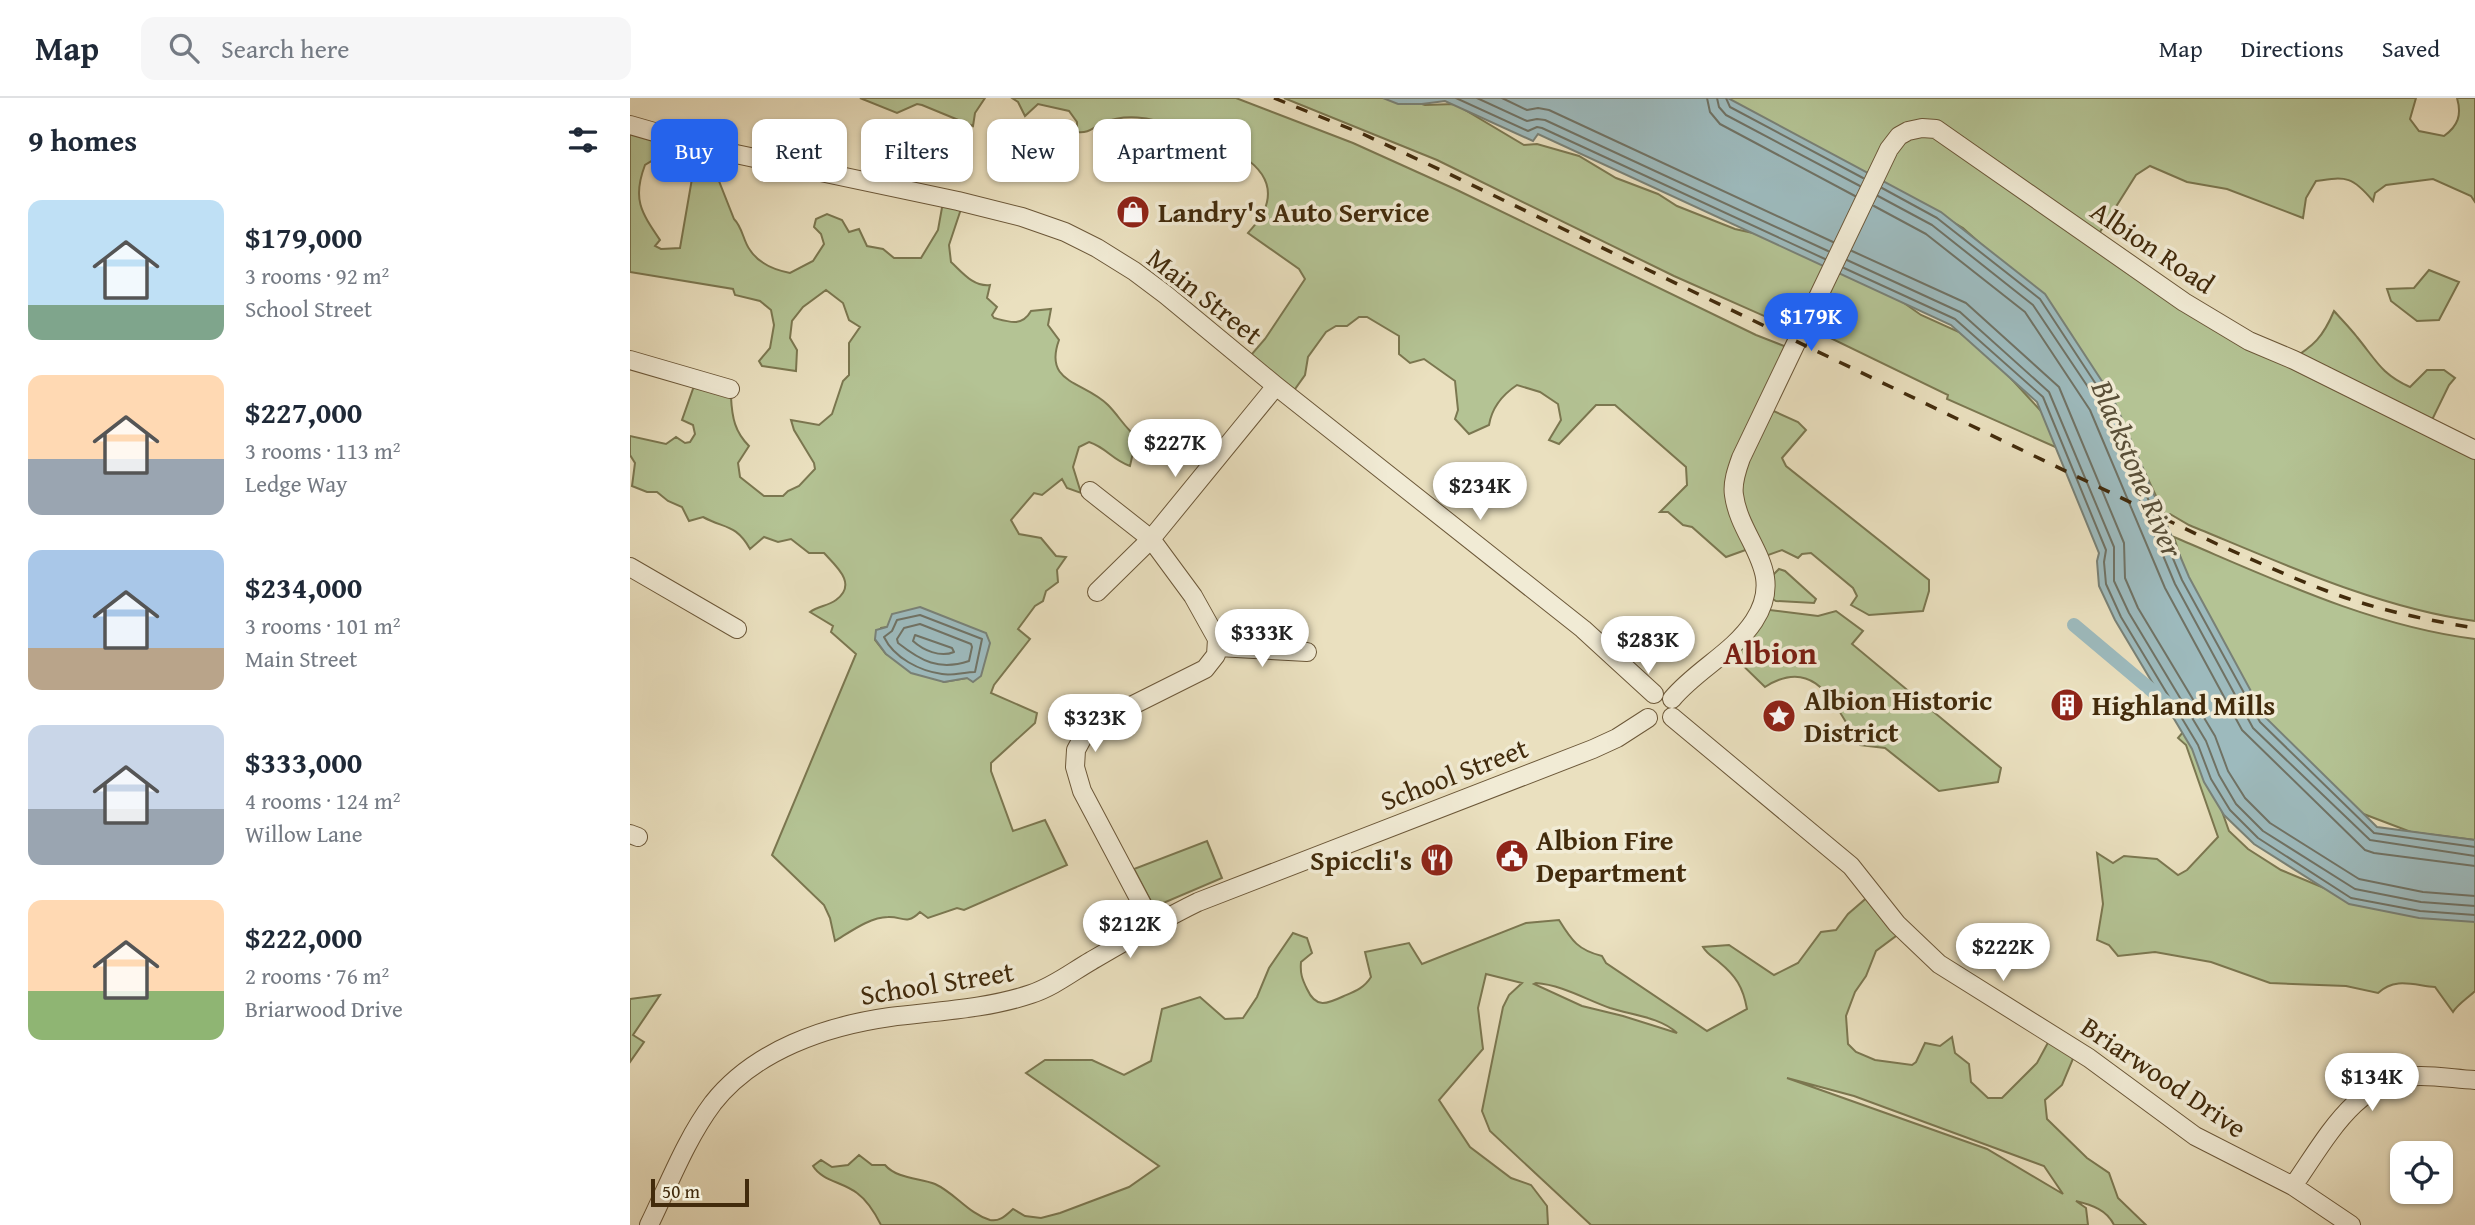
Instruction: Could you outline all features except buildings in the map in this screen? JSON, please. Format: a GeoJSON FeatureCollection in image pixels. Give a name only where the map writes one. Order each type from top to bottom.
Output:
{"type":"FeatureCollection","features":[{"type":"Feature","properties":{"kind":"street","name":"Main Street"},"geometry":{"type":"LineString","coordinates":[[630,125],[717,150],[958,201],[1052,227],[1097,248],[1133,271],[1583,629],[1654,694]]}},
{"type":"Feature","properties":{"kind":"street","name":"Albion Road"},"geometry":{"type":"LineString","coordinates":[[1672,708],[1741,637],[1761,609],[1766,583],[1763,563],[1739,517],[1733,491],[1743,454],[1782,375],[1795,340],[1884,160],[1899,136],[1908,131],[1922,128],[1936,130],[2184,302],[2249,341],[2294,360],[2475,450]]}},
{"type":"Feature","properties":{"kind":"street"},"geometry":{"type":"LineString","coordinates":[[630,360],[730,389]]}},
{"type":"Feature","properties":{"kind":"street"},"geometry":{"type":"LineString","coordinates":[[1097,593],[1151,539],[1276,386]]}},
{"type":"Feature","properties":{"kind":"street"},"geometry":{"type":"LineString","coordinates":[[1090,491],[1151,539],[1193,596],[1214,631],[1218,648],[1205,669],[1105,719],[1083,737],[1076,750],[1075,767],[1083,791],[1153,925]]}},
{"type":"Feature","properties":{"kind":"street"},"geometry":{"type":"LineString","coordinates":[[630,567],[737,629]]}},
{"type":"Feature","properties":{"kind":"street"},"geometry":{"type":"LineString","coordinates":[[1218,648],[1307,652]]}},
{"type":"Feature","properties":{"kind":"street"},"geometry":{"type":"LineString","coordinates":[[1654,694],[1667,695],[1672,708],[1665,722],[1656,723],[1648,718],[1644,710],[1646,700],[1654,694]]}},
{"type":"Feature","properties":{"kind":"street","name":"Briarwood Drive"},"geometry":{"type":"LineString","coordinates":[[1672,708],[1851,866],[1897,924],[1939,964],[2089,1058],[2195,1136],[2293,1186],[2351,1225]]}},
{"type":"Feature","properties":{"kind":"street","name":"School Street"},"geometry":{"type":"LineString","coordinates":[[649,1225],[690,1139],[714,1102],[744,1073],[774,1053],[810,1036],[852,1024],[988,1004],[1030,995],[1153,925],[1219,893],[1593,749],[1617,738],[1648,718]]}},
{"type":"Feature","properties":{"kind":"street"},"geometry":{"type":"LineString","coordinates":[[2293,1186],[2347,1111],[2370,1091],[2399,1079],[2420,1075],[2475,1080]]}},
{"type":"Feature","properties":{"kind":"green space"},"geometry":{"type":"Polygon","coordinates":[[[860,98],[985,98],[975,113],[973,126],[973,119],[956,119],[917,104],[897,113],[860,98]]]}},
{"type":"Feature","properties":{"kind":"green space"},"geometry":{"type":"Polygon","coordinates":[[[1012,98],[1236,98],[1353,143],[1457,190],[1756,335],[1792,349],[1769,409],[1798,422],[1806,430],[1782,458],[1786,466],[1929,580],[1923,611],[1869,615],[1851,605],[1857,596],[1853,588],[1811,553],[1802,554],[1798,558],[1782,550],[1757,559],[1751,548],[1726,557],[1692,527],[1683,525],[1668,512],[1660,512],[1687,485],[1686,467],[1615,405],[1596,405],[1559,444],[1549,440],[1561,420],[1558,404],[1540,392],[1517,385],[1498,402],[1489,425],[1469,434],[1455,419],[1458,410],[1455,381],[1424,359],[1410,363],[1399,354],[1399,336],[1367,317],[1359,317],[1347,326],[1336,326],[1326,332],[1308,357],[1305,375],[1290,396],[1245,362],[1265,339],[1305,279],[1299,269],[1248,233],[1263,214],[1268,193],[1264,177],[1251,163],[1251,119],[1093,119],[1093,128],[1079,132],[1079,119],[1075,119],[1069,111],[1038,104],[1025,116],[1018,102],[1012,98]]]}},
{"type":"Feature","properties":{"kind":"green space"},"geometry":{"type":"Polygon","coordinates":[[[1284,98],[1403,98],[1425,105],[1455,104],[1524,145],[1537,144],[1579,156],[1616,178],[1658,194],[1677,206],[1735,229],[1762,235],[1887,291],[1921,315],[1959,332],[1994,360],[2051,422],[2069,453],[1947,399],[1948,395],[1810,328],[1802,330],[1789,327],[1674,276],[1437,160],[1284,98]]]}},
{"type":"Feature","properties":{"kind":"green space"},"geometry":{"type":"Polygon","coordinates":[[[1708,98],[2416,98],[2410,119],[2419,131],[2444,136],[2458,120],[2457,98],[2475,98],[2475,202],[2471,196],[2433,179],[2386,185],[2375,193],[2373,201],[2349,180],[2327,179],[2316,181],[2306,198],[2303,218],[2227,189],[2187,182],[2150,166],[2136,175],[2095,240],[2289,361],[2317,340],[2334,311],[2380,366],[2400,382],[2410,387],[2427,370],[2444,370],[2455,378],[2428,428],[2475,451],[2475,621],[2439,615],[2366,595],[2258,554],[2189,525],[2170,514],[2165,515],[2123,426],[2045,301],[1963,228],[1910,197],[1708,98]]]}},
{"type":"Feature","properties":{"kind":"green space"},"geometry":{"type":"Polygon","coordinates":[[[630,125],[651,131],[651,161],[645,165],[639,196],[643,213],[660,240],[655,246],[661,249],[680,248],[691,182],[719,182],[750,250],[768,266],[790,273],[813,261],[824,244],[821,234],[814,227],[816,219],[827,214],[842,220],[849,232],[859,229],[867,246],[883,249],[894,258],[921,258],[938,230],[943,202],[962,206],[949,245],[951,262],[978,284],[990,285],[987,298],[997,307],[992,315],[994,318],[1019,321],[1031,311],[1051,309],[1048,325],[1059,340],[1056,354],[1061,374],[1108,405],[1141,441],[1134,448],[1130,466],[1089,442],[1079,447],[1073,467],[1081,493],[1067,488],[1062,479],[1042,495],[1034,493],[1011,520],[1019,534],[1041,538],[1056,556],[1066,557],[1057,570],[1058,582],[1046,591],[1043,601],[1035,606],[1018,629],[1030,639],[994,685],[991,693],[1037,713],[1035,723],[991,763],[991,771],[1013,831],[1045,820],[1067,865],[964,910],[957,908],[928,918],[920,912],[911,919],[874,919],[835,941],[824,905],[772,855],[856,654],[831,632],[833,626],[810,612],[833,602],[842,594],[845,588],[843,575],[824,553],[809,553],[791,539],[778,542],[764,537],[750,549],[740,535],[730,528],[703,517],[689,521],[682,507],[657,492],[647,492],[632,486],[635,463],[630,455],[630,436],[666,444],[676,437],[685,443],[690,442],[695,434],[693,425],[682,420],[694,386],[731,397],[735,424],[749,446],[738,463],[740,477],[764,496],[783,496],[799,486],[815,469],[791,420],[819,425],[832,414],[843,381],[849,375],[849,343],[860,327],[849,320],[843,303],[826,290],[803,307],[792,321],[790,338],[797,350],[796,371],[762,366],[759,361],[770,348],[774,325],[771,310],[760,301],[735,295],[733,289],[630,272],[630,125]],[[887,627],[881,628],[875,640],[886,654],[944,682],[967,678],[887,627]]]}},
{"type":"Feature","properties":{"kind":"green space"},"geometry":{"type":"Polygon","coordinates":[[[2429,270],[2459,282],[2439,320],[2417,321],[2391,301],[2387,289],[2414,288],[2429,270]]]}},
{"type":"Feature","properties":{"kind":"green space"},"geometry":{"type":"Polygon","coordinates":[[[2174,537],[2284,584],[2359,612],[2436,633],[2475,639],[2475,840],[2411,832],[2361,813],[2286,752],[2202,627],[2174,537]]]}},
{"type":"Feature","properties":{"kind":"green space"},"geometry":{"type":"Polygon","coordinates":[[[1779,569],[1785,571],[1816,599],[1814,603],[1776,601],[1771,598],[1773,575],[1779,569]]]}},
{"type":"Feature","properties":{"kind":"green space"},"geometry":{"type":"Polygon","coordinates":[[[1761,609],[1818,616],[1836,611],[1863,631],[1852,644],[2001,768],[1998,782],[1939,791],[1885,748],[1860,745],[1833,702],[1812,681],[1799,677],[1783,678],[1765,687],[1727,650],[1761,609]]]}},
{"type":"Feature","properties":{"kind":"green space"},"geometry":{"type":"Polygon","coordinates":[[[2183,732],[2202,755],[2229,831],[2248,849],[2281,870],[2372,908],[2475,920],[2475,991],[2453,1012],[2435,987],[2398,984],[2378,993],[2346,986],[2270,983],[2211,962],[2155,952],[2118,956],[2109,945],[2097,940],[2103,904],[2097,853],[2113,863],[2124,856],[2157,859],[2178,875],[2187,870],[2218,837],[2186,745],[2178,738],[2183,732]]]}},
{"type":"Feature","properties":{"kind":"green space"},"geometry":{"type":"Polygon","coordinates":[[[1207,841],[1222,878],[1154,907],[1134,869],[1207,841]]]}},
{"type":"Feature","properties":{"kind":"green space"},"geometry":{"type":"Polygon","coordinates":[[[1870,895],[1900,933],[1876,951],[1866,976],[1855,992],[1846,1016],[1848,1044],[1856,1052],[1875,1060],[1912,1065],[1925,1043],[1940,1046],[1952,1037],[1955,1053],[1969,1064],[1971,1082],[1988,1098],[2002,1098],[2037,1063],[2050,1039],[2075,1054],[2062,1085],[2045,1100],[2047,1119],[2087,1158],[2109,1173],[2118,1198],[2146,1225],[2114,1225],[2103,1212],[2076,1201],[2086,1208],[2088,1225],[1591,1225],[1490,1131],[1482,1111],[1503,1007],[1509,995],[1522,983],[1486,974],[1478,1008],[1483,1049],[1439,1100],[1470,1147],[1511,1178],[1531,1185],[1547,1206],[1548,1225],[881,1225],[861,1196],[822,1175],[813,1166],[821,1160],[832,1167],[848,1165],[859,1155],[872,1165],[885,1165],[902,1176],[935,1184],[975,1213],[990,1220],[1003,1218],[1013,1209],[1025,1216],[1041,1218],[1129,1187],[1159,1166],[1026,1073],[1045,1060],[1092,1060],[1124,1075],[1151,1061],[1162,1009],[1200,997],[1225,1019],[1243,1018],[1257,997],[1269,968],[1293,933],[1307,938],[1312,953],[1301,962],[1302,976],[1310,995],[1322,1003],[1363,987],[1371,977],[1365,952],[1409,943],[1422,964],[1526,923],[1559,920],[1581,948],[1602,956],[1606,963],[1707,1031],[1747,1009],[1741,988],[1734,977],[1703,947],[1729,945],[1774,975],[1798,963],[1821,932],[1836,930],[1848,914],[1870,895]],[[1534,984],[1582,1006],[1677,1033],[1654,1020],[1610,1008],[1555,986],[1534,984]],[[1787,1078],[1987,1149],[2063,1194],[2044,1166],[1854,1096],[1787,1078]]]}},
{"type":"Feature","properties":{"kind":"green space"},"geometry":{"type":"Polygon","coordinates":[[[660,995],[633,1035],[644,1042],[630,1062],[630,999],[660,995]]]}},
{"type":"Feature","properties":{"kind":"water","name":"Blackstone River"},"geometry":{"type":"Polygon","coordinates":[[[1383,98],[1728,98],[1941,212],[2045,294],[2113,398],[2189,577],[2265,717],[2377,827],[2475,840],[2475,922],[2419,918],[2349,904],[2254,844],[2224,815],[2204,782],[2192,749],[2115,620],[2099,586],[2099,553],[2037,402],[1951,325],[1538,134],[1533,141],[1445,101],[1398,104],[1383,98]]]}},
{"type":"Feature","properties":{"kind":"water"},"geometry":{"type":"Polygon","coordinates":[[[920,607],[986,633],[990,643],[981,676],[973,682],[967,678],[944,682],[911,673],[886,654],[875,639],[876,630],[887,627],[892,614],[920,607]]]}},
{"type":"Feature","properties":{"kind":"waterway"},"geometry":{"type":"LineString","coordinates":[[2074,625],[2175,710]]}},
{"type":"Feature","properties":{"kind":"railway"},"geometry":{"type":"LineString","coordinates":[[1274,98],[1363,134],[1445,172],[2217,544],[2313,586],[2381,609],[2475,628]]}},
{"type":"Feature","properties":{"kind":"place","name":"Landry's Auto Service"},"geometry":{"type":"Point","coordinates":[1133,212]}},
{"type":"Feature","properties":{"kind":"place","name":"Highland Mills"},"geometry":{"type":"Point","coordinates":[2067,705]}},
{"type":"Feature","properties":{"kind":"place","name":"Albion Historic District"},"geometry":{"type":"Point","coordinates":[1779,716]}},
{"type":"Feature","properties":{"kind":"place","name":"Albion Fire Department"},"geometry":{"type":"Point","coordinates":[1512,856]}},
{"type":"Feature","properties":{"kind":"place","name":"Spiccli's"},"geometry":{"type":"Point","coordinates":[1437,860]}},
{"type":"Feature","properties":{"kind":"district","name":"Albion"},"geometry":{"type":"Point","coordinates":[1770,653]}}]}
